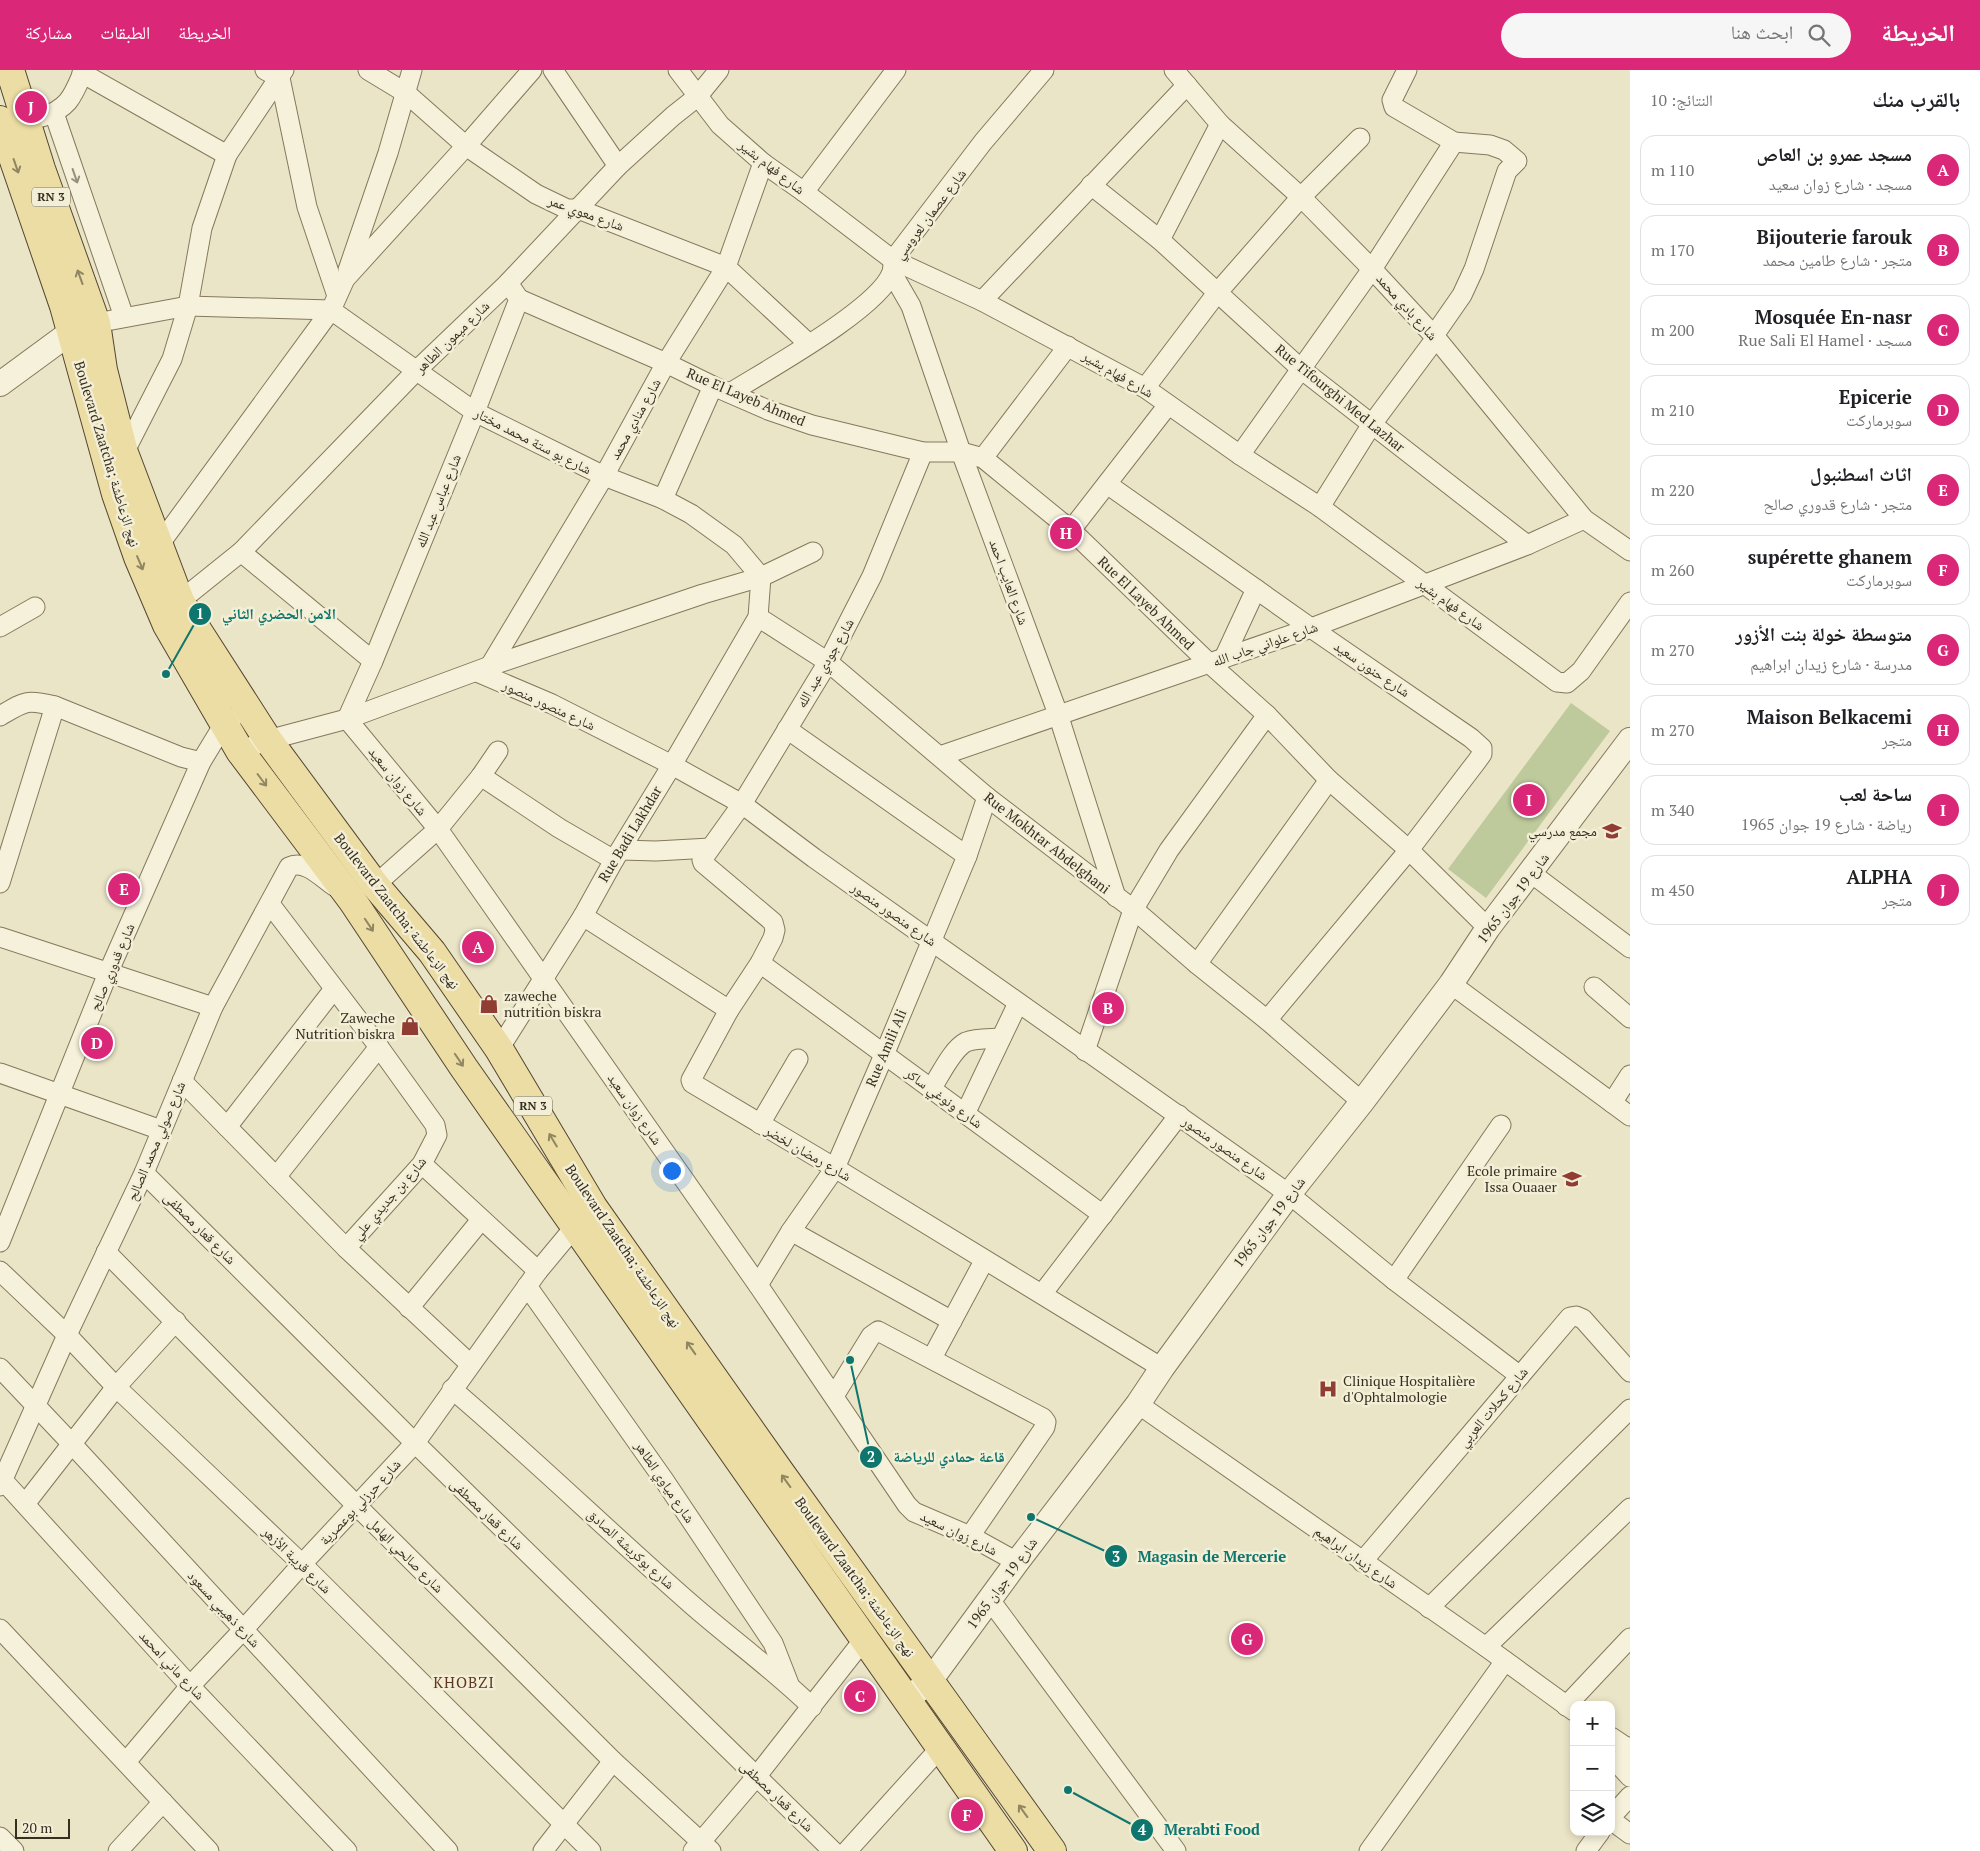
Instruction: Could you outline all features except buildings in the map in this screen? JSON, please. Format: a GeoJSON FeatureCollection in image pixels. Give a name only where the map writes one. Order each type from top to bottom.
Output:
{"type":"FeatureCollection","features":[{"type":"Feature","properties":{"kind":"main road","name":"Boulevard Zaatcha; نهج الزعاطشة"},"geometry":{"type":"LineString","coordinates":[[10,70],[42,169],[84,327],[116,494],[138,557],[167,625],[224,724],[240,751],[352,900],[464,1068],[705,1367],[1052,1851]]}},
{"type":"Feature","properties":{"kind":"main road","name":"Boulevard Zaatcha; نهج الزعاطشة"},"geometry":{"type":"LineString","coordinates":[[0,120],[55,276],[84,327],[103,370],[124,453],[180,600],[268,740],[375,885],[432,952],[499,1049],[584,1216],[906,1700],[1013,1851]]}},
{"type":"Feature","properties":{"kind":"street","name":"شارع معوي عمر"},"geometry":{"type":"LineString","coordinates":[[368,70],[406,93],[466,146],[536,194],[567,209],[578,209],[726,268],[809,344]]}},
{"type":"Feature","properties":{"kind":"street"},"geometry":{"type":"LineString","coordinates":[[159,546],[334,303],[346,279],[388,153],[412,70]]}},
{"type":"Feature","properties":{"kind":"street"},"geometry":{"type":"LineString","coordinates":[[346,279],[532,70]]}},
{"type":"Feature","properties":{"kind":"street"},"geometry":{"type":"LineString","coordinates":[[553,70],[618,166]]}},
{"type":"Feature","properties":{"kind":"street","name":"شارع فهام بشير"},"geometry":{"type":"LineString","coordinates":[[678,70],[697,98],[720,124],[763,163],[804,192],[893,266],[982,301],[1145,388],[1240,456],[1320,508],[1562,684],[1567,683],[1581,671],[1630,602]]}},
{"type":"Feature","properties":{"kind":"street","name":"شارع ميمون الطاهر"},"geometry":{"type":"LineString","coordinates":[[180,600],[241,552],[417,370],[513,291],[578,209],[618,166],[673,116],[697,98],[719,70]]}},
{"type":"Feature","properties":{"kind":"street"},"geometry":{"type":"LineString","coordinates":[[804,192],[896,70]]}},
{"type":"Feature","properties":{"kind":"street","name":"شارع عصمان لعروسي"},"geometry":{"type":"LineString","coordinates":[[722,390],[809,344],[874,297],[893,266],[983,142],[1044,70]]}},
{"type":"Feature","properties":{"kind":"street","name":"شارع بادي محمد"},"geometry":{"type":"LineString","coordinates":[[1174,70],[1220,124],[1301,197],[1436,338],[1584,519],[1630,551]]}},
{"type":"Feature","properties":{"kind":"street"},"geometry":{"type":"LineString","coordinates":[[1320,508],[1372,424],[1436,338],[1437,331],[1462,295],[1474,270],[1507,171],[1516,162],[1504,150],[1490,145],[1454,142],[1394,107],[1392,100],[1407,70]]}},
{"type":"Feature","properties":{"kind":"street"},"geometry":{"type":"LineString","coordinates":[[27,121],[54,113],[63,108],[72,98],[83,72],[227,155]]}},
{"type":"Feature","properties":{"kind":"street"},"geometry":{"type":"LineString","coordinates":[[124,453],[172,359],[188,306],[202,228],[227,155],[276,73]]}},
{"type":"Feature","properties":{"kind":"street"},"geometry":{"type":"LineString","coordinates":[[276,73],[307,207],[334,303]]}},
{"type":"Feature","properties":{"kind":"street"},"geometry":{"type":"LineString","coordinates":[[982,301],[1187,85]]}},
{"type":"Feature","properties":{"kind":"street"},"geometry":{"type":"LineString","coordinates":[[54,113],[124,317]]}},
{"type":"Feature","properties":{"kind":"street"},"geometry":{"type":"LineString","coordinates":[[1160,240],[1220,124]]}},
{"type":"Feature","properties":{"kind":"street"},"geometry":{"type":"LineString","coordinates":[[1145,388],[1217,293],[1301,197],[1360,138]]}},
{"type":"Feature","properties":{"kind":"street"},"geometry":{"type":"LineString","coordinates":[[1240,456],[1372,269],[1454,142]]}},
{"type":"Feature","properties":{"kind":"street","name":"شارع منادي محمد"},"geometry":{"type":"LineString","coordinates":[[483,669],[604,476],[666,363],[726,268],[763,163]]}},
{"type":"Feature","properties":{"kind":"street","name":"Rue Tifourghi Med Lazhar"},"geometry":{"type":"LineString","coordinates":[[1091,185],[1160,240],[1301,370],[1527,544]]}},
{"type":"Feature","properties":{"kind":"street","name":"شارع العايب احمد"},"geometry":{"type":"LineString","coordinates":[[893,266],[911,306],[961,452],[1058,714],[1116,897]]}},
{"type":"Feature","properties":{"kind":"street","name":"Rue El Layeb Ahmed"},"geometry":{"type":"LineString","coordinates":[[513,291],[768,410],[812,425],[923,452],[961,452],[983,458],[1071,530],[1216,660],[1329,780],[1409,850],[1488,928]]}},
{"type":"Feature","properties":{"kind":"street","name":"شارع عباس عبد الله"},"geometry":{"type":"LineString","coordinates":[[347,719],[373,661],[475,412],[513,291]]}},
{"type":"Feature","properties":{"kind":"street"},"geometry":{"type":"LineString","coordinates":[[0,384],[84,327],[124,317],[188,306],[334,303]]}},
{"type":"Feature","properties":{"kind":"street","name":"شارع بو ستة محمد مختار"},"geometry":{"type":"LineString","coordinates":[[334,303],[417,370],[475,412],[604,476],[663,498],[697,518],[734,545],[761,577]]}},
{"type":"Feature","properties":{"kind":"street"},"geometry":{"type":"LineString","coordinates":[[983,458],[1068,346]]}},
{"type":"Feature","properties":{"kind":"street"},"geometry":{"type":"LineString","coordinates":[[663,498],[722,390]]}},
{"type":"Feature","properties":{"kind":"street"},"geometry":{"type":"LineString","coordinates":[[1071,530],[1168,405]]}},
{"type":"Feature","properties":{"kind":"street","name":"شارع جودي عبد الله"},"geometry":{"type":"LineString","coordinates":[[706,854],[742,804],[828,662],[872,576],[923,452]]}},
{"type":"Feature","properties":{"kind":"street","name":"شارع حنون سعيد"},"geometry":{"type":"LineString","coordinates":[[1107,484],[1471,738],[1482,748],[1482,754],[1409,850]]}},
{"type":"Feature","properties":{"kind":"street","name":"شارع علواني جاب الله"},"geometry":{"type":"LineString","coordinates":[[940,756],[1311,628],[1527,544],[1584,519]]}},
{"type":"Feature","properties":{"kind":"street"},"geometry":{"type":"LineString","coordinates":[[241,552],[373,661]]}},
{"type":"Feature","properties":{"kind":"street"},"geometry":{"type":"LineString","coordinates":[[240,751],[268,740],[347,719],[483,669],[703,594],[761,577],[813,552]]}},
{"type":"Feature","properties":{"kind":"street"},"geometry":{"type":"LineString","coordinates":[[758,617],[761,577]]}},
{"type":"Feature","properties":{"kind":"street"},"geometry":{"type":"LineString","coordinates":[[1216,660],[1256,589]]}},
{"type":"Feature","properties":{"kind":"street"},"geometry":{"type":"LineString","coordinates":[[0,628],[35,608]]}},
{"type":"Feature","properties":{"kind":"street","name":"Rue Mokhtar Abdelghani"},"geometry":{"type":"LineString","coordinates":[[758,617],[828,662],[987,797],[1133,910],[1268,1020],[1362,1102]]}},
{"type":"Feature","properties":{"kind":"street","name":"Rue Badi Lakhdar"},"geometry":{"type":"LineString","coordinates":[[499,1049],[582,916],[758,617]]}},
{"type":"Feature","properties":{"kind":"street","name":"شارع منصور منصور"},"geometry":{"type":"LineString","coordinates":[[483,669],[672,765],[742,804],[1085,1051],[1179,1115],[1289,1194]]}},
{"type":"Feature","properties":{"kind":"street"},"geometry":{"type":"LineString","coordinates":[[0,716],[29,701],[55,706],[181,757],[201,762]]}},
{"type":"Feature","properties":{"kind":"street"},"geometry":{"type":"LineString","coordinates":[[0,882],[5,843],[55,706]]}},
{"type":"Feature","properties":{"kind":"street"},"geometry":{"type":"LineString","coordinates":[[224,724],[247,709]]}},
{"type":"Feature","properties":{"kind":"street"},"geometry":{"type":"LineString","coordinates":[[1085,1051],[1133,910],[1169,850],[1267,715]]}},
{"type":"Feature","properties":{"kind":"street","name":"شارع زوان سعيد"},"geometry":{"type":"LineString","coordinates":[[347,719],[438,829],[758,1286],[907,1505],[914,1512],[970,1536],[1017,1562]]}},
{"type":"Feature","properties":{"kind":"street","name":"شارع قدوري صالح"},"geometry":{"type":"LineString","coordinates":[[0,1242],[108,973],[201,762],[224,724]]}},
{"type":"Feature","properties":{"kind":"street"},"geometry":{"type":"LineString","coordinates":[[787,729],[967,856]]}},
{"type":"Feature","properties":{"kind":"street","name":"شارع 19 جوان 1965"},"geometry":{"type":"LineString","coordinates":[[906,1700],[930,1681],[1017,1562],[1138,1404],[1162,1368],[1289,1194],[1362,1102],[1451,984],[1488,928],[1630,740]]}},
{"type":"Feature","properties":{"kind":"street"},"geometry":{"type":"LineString","coordinates":[[375,885],[438,829],[481,776],[498,751]]}},
{"type":"Feature","properties":{"kind":"street"},"geometry":{"type":"LineString","coordinates":[[481,776],[560,828],[618,855],[656,851],[706,854]]}},
{"type":"Feature","properties":{"kind":"street"},"geometry":{"type":"LineString","coordinates":[[1197,964],[1329,780]]}},
{"type":"Feature","properties":{"kind":"street","name":"Rue Amili Ali"},"geometry":{"type":"LineString","coordinates":[[758,1286],[791,1231],[835,1168],[967,856],[987,797]]}},
{"type":"Feature","properties":{"kind":"street"},"geometry":{"type":"LineString","coordinates":[[1268,1020],[1409,850]]}},
{"type":"Feature","properties":{"kind":"street","name":"شارع رمضان لخضر"},"geometry":{"type":"LineString","coordinates":[[706,854],[772,922],[775,930],[760,963],[729,1010],[691,1080],[692,1083],[1162,1368]]}},
{"type":"Feature","properties":{"kind":"street","name":"شارع صولي محمد الصالح"},"geometry":{"type":"LineString","coordinates":[[1,1481],[67,1335],[144,1173],[212,1007],[289,867],[298,864],[306,867],[352,900]]}},
{"type":"Feature","properties":{"kind":"street"},"geometry":{"type":"LineString","coordinates":[[1531,873],[1630,948]]}},
{"type":"Feature","properties":{"kind":"street","name":"شارع بن جديدي علي"},"geometry":{"type":"LineString","coordinates":[[270,904],[379,1047],[435,1125],[437,1135],[422,1164],[346,1248]]}},
{"type":"Feature","properties":{"kind":"street"},"geometry":{"type":"LineString","coordinates":[[582,916],[729,1010]]}},
{"type":"Feature","properties":{"kind":"street"},"geometry":{"type":"LineString","coordinates":[[0,937],[212,1007]]}},
{"type":"Feature","properties":{"kind":"street","name":"شارع ونوغي ساكر"},"geometry":{"type":"LineString","coordinates":[[760,963],[1103,1215]]}},
{"type":"Feature","properties":{"kind":"street"},"geometry":{"type":"LineString","coordinates":[[1451,984],[1630,1116]]}},
{"type":"Feature","properties":{"kind":"street"},"geometry":{"type":"LineString","coordinates":[[1594,988],[1630,1018]]}},
{"type":"Feature","properties":{"kind":"street"},"geometry":{"type":"LineString","coordinates":[[227,1127],[334,989]]}},
{"type":"Feature","properties":{"kind":"street"},"geometry":{"type":"LineString","coordinates":[[965,1114],[1018,1003]]}},
{"type":"Feature","properties":{"kind":"street"},"geometry":{"type":"LineString","coordinates":[[931,1089],[955,1051],[965,1043],[978,1039],[1001,1038]]}},
{"type":"Feature","properties":{"kind":"street"},"geometry":{"type":"LineString","coordinates":[[276,1177],[379,1047]]}},
{"type":"Feature","properties":{"kind":"street"},"geometry":{"type":"LineString","coordinates":[[760,1124],[798,1059]]}},
{"type":"Feature","properties":{"kind":"street"},"geometry":{"type":"LineString","coordinates":[[0,1073],[161,1130]]}},
{"type":"Feature","properties":{"kind":"street"},"geometry":{"type":"LineString","coordinates":[[1612,1103],[1630,1075]]}},
{"type":"Feature","properties":{"kind":"street"},"geometry":{"type":"LineString","coordinates":[[182,1080],[346,1248],[470,1364]]}},
{"type":"Feature","properties":{"kind":"street"},"geometry":{"type":"LineString","coordinates":[[1042,1294],[1179,1115]]}},
{"type":"Feature","properties":{"kind":"street"},"geometry":{"type":"LineString","coordinates":[[1394,1280],[1501,1125]]}},
{"type":"Feature","properties":{"kind":"street","name":"شارع مياوي الطاهر"},"geometry":{"type":"LineString","coordinates":[[422,1164],[481,1220],[532,1278],[664,1480],[774,1643],[789,1684]]}},
{"type":"Feature","properties":{"kind":"street","name":"شارع قعار مصطفى"},"geometry":{"type":"LineString","coordinates":[[144,1173],[415,1443],[833,1851]]}},
{"type":"Feature","properties":{"kind":"street"},"geometry":{"type":"LineString","coordinates":[[1289,1194],[1394,1280],[1520,1376]]}},
{"type":"Feature","properties":{"kind":"street","name":"شارع حرزلي بوعصرية"},"geometry":{"type":"LineString","coordinates":[[126,1762],[190,1686],[415,1443],[532,1278],[584,1216]]}},
{"type":"Feature","properties":{"kind":"street"},"geometry":{"type":"LineString","coordinates":[[409,1308],[481,1220]]}},
{"type":"Feature","properties":{"kind":"street"},"geometry":{"type":"LineString","coordinates":[[791,1231],[952,1321]]}},
{"type":"Feature","properties":{"kind":"street","name":"شارع صالحي الهامل"},"geometry":{"type":"LineString","coordinates":[[106,1252],[357,1506],[702,1848]]}},
{"type":"Feature","properties":{"kind":"street"},"geometry":{"type":"LineString","coordinates":[[932,1358],[984,1261]]}},
{"type":"Feature","properties":{"kind":"street","name":"شارع قريبة الأزهر"},"geometry":{"type":"LineString","coordinates":[[0,1271],[67,1335],[116,1387],[302,1564],[591,1851]]}},
{"type":"Feature","properties":{"kind":"street","name":"شارع كحلات العربي"},"geometry":{"type":"LineString","coordinates":[[1362,1562],[1570,1317],[1576,1316],[1583,1319],[1630,1372]]}},
{"type":"Feature","properties":{"kind":"street"},"geometry":{"type":"LineString","coordinates":[[24,1504],[116,1387],[176,1321]]}},
{"type":"Feature","properties":{"kind":"street"},"geometry":{"type":"LineString","coordinates":[[834,1396],[874,1332],[878,1331],[1043,1418],[1046,1422],[1045,1427],[970,1536]]}},
{"type":"Feature","properties":{"kind":"street","name":"شارع ذهيبي مسعود"},"geometry":{"type":"LineString","coordinates":[[0,1368],[72,1443],[448,1851]]}},
{"type":"Feature","properties":{"kind":"street","name":"شارع بوكريشة الصادق"},"geometry":{"type":"LineString","coordinates":[[452,1389],[692,1604],[789,1684],[812,1708]]}},
{"type":"Feature","properties":{"kind":"street","name":"شارع زيدان ابراهيم"},"geometry":{"type":"LineString","coordinates":[[1138,1404],[1570,1708]]}},
{"type":"Feature","properties":{"kind":"street"},"geometry":{"type":"LineString","coordinates":[[1429,1608],[1630,1409]]}},
{"type":"Feature","properties":{"kind":"street","name":"شارع ماني امحمد"},"geometry":{"type":"LineString","coordinates":[[1,1481],[190,1686],[347,1851]]}},
{"type":"Feature","properties":{"kind":"street"},"geometry":{"type":"LineString","coordinates":[[1486,1648],[1630,1508]]}},
{"type":"Feature","properties":{"kind":"street"},"geometry":{"type":"LineString","coordinates":[[990,1600],[1176,1851]]}},
{"type":"Feature","properties":{"kind":"street"},"geometry":{"type":"LineString","coordinates":[[0,1629],[209,1851]]}},
{"type":"Feature","properties":{"kind":"street"},"geometry":{"type":"LineString","coordinates":[[702,1848],[865,1638]]}},
{"type":"Feature","properties":{"kind":"street"},"geometry":{"type":"LineString","coordinates":[[1576,1701],[1630,1638]]}},
{"type":"Feature","properties":{"kind":"street"},"geometry":{"type":"LineString","coordinates":[[1369,1851],[1505,1661]]}},
{"type":"Feature","properties":{"kind":"street"},"geometry":{"type":"LineString","coordinates":[[1615,1739],[1629,1748],[1621,1757],[1620,1766],[1630,1777]]}},
{"type":"Feature","properties":{"kind":"street"},"geometry":{"type":"LineString","coordinates":[[847,1851],[940,1747]]}},
{"type":"Feature","properties":{"kind":"street"},"geometry":{"type":"LineString","coordinates":[[543,1851],[613,1761]]}},
{"type":"Feature","properties":{"kind":"street"},"geometry":{"type":"LineString","coordinates":[[1615,1814],[1630,1796]]}},
{"type":"Feature","properties":{"kind":"street"},"geometry":{"type":"LineString","coordinates":[[118,1851],[163,1802]]}},
{"type":"Feature","properties":{"kind":"street"},"geometry":{"type":"LineString","coordinates":[[1615,1822],[1630,1834]]}},
{"type":"Feature","properties":{"kind":"street"},"geometry":{"type":"LineString","coordinates":[[1586,1851],[1597,1836]]}},
{"type":"Feature","properties":{"kind":"street"},"geometry":{"type":"LineString","coordinates":[[0,1837],[14,1851]]}},
{"type":"Feature","properties":{"kind":"green space"},"geometry":{"type":"Polygon","coordinates":[[[1571,703],[1610,731],[1486,898],[1448,869],[1571,703]]]}},
{"type":"Feature","properties":{"kind":"place","name":"ALPHA"},"geometry":{"type":"Point","coordinates":[31,107]}},
{"type":"Feature","properties":{"kind":"place","name":"Maison Belkacemi"},"geometry":{"type":"Point","coordinates":[1066,533]}},
{"type":"Feature","properties":{"kind":"place","name":"الامن الحضري الثاني"},"geometry":{"type":"Point","coordinates":[166,674]}},
{"type":"Feature","properties":{"kind":"place","name":"ساحة لعب"},"geometry":{"type":"Point","coordinates":[1529,800]}},
{"type":"Feature","properties":{"kind":"place","name":"مجمع مدرسي"},"geometry":{"type":"Point","coordinates":[1612,831]}},
{"type":"Feature","properties":{"kind":"place","name":"اثاث اسطنبول"},"geometry":{"type":"Point","coordinates":[124,889]}},
{"type":"Feature","properties":{"kind":"place","name":"مسجد عمرو بن العاص"},"geometry":{"type":"Point","coordinates":[478,947]}},
{"type":"Feature","properties":{"kind":"place","name":"zaweche nutrition biskra"},"geometry":{"type":"Point","coordinates":[489,1004]}},
{"type":"Feature","properties":{"kind":"place","name":"Bijouterie farouk"},"geometry":{"type":"Point","coordinates":[1108,1008]}},
{"type":"Feature","properties":{"kind":"place","name":"Zaweche Nutrition biskra"},"geometry":{"type":"Point","coordinates":[410,1026]}},
{"type":"Feature","properties":{"kind":"place","name":"Epicerie"},"geometry":{"type":"Point","coordinates":[97,1043]}},
{"type":"Feature","properties":{"kind":"place","name":"Ecole primaire Issa Ouaaer"},"geometry":{"type":"Point","coordinates":[1572,1179]}},
{"type":"Feature","properties":{"kind":"place","name":"قاعة حمادي للرياضة"},"geometry":{"type":"Point","coordinates":[850,1360]}},
{"type":"Feature","properties":{"kind":"place","name":"Clinique Hospitalière d'Ophtalmologie"},"geometry":{"type":"Point","coordinates":[1328,1389]}},
{"type":"Feature","properties":{"kind":"place","name":"Magasin de Mercerie"},"geometry":{"type":"Point","coordinates":[1031,1517]}},
{"type":"Feature","properties":{"kind":"place","name":"متوسطة خولة بنت الأزور"},"geometry":{"type":"Point","coordinates":[1247,1639]}},
{"type":"Feature","properties":{"kind":"place","name":"Mosquée En-nasr"},"geometry":{"type":"Point","coordinates":[860,1696]}},
{"type":"Feature","properties":{"kind":"place","name":"Merabti Food"},"geometry":{"type":"Point","coordinates":[1068,1790]}},
{"type":"Feature","properties":{"kind":"place","name":"supérette ghanem"},"geometry":{"type":"Point","coordinates":[967,1815]}},
{"type":"Feature","properties":{"kind":"district","name":"KHOBZI"},"geometry":{"type":"Point","coordinates":[464,1683]}}]}
